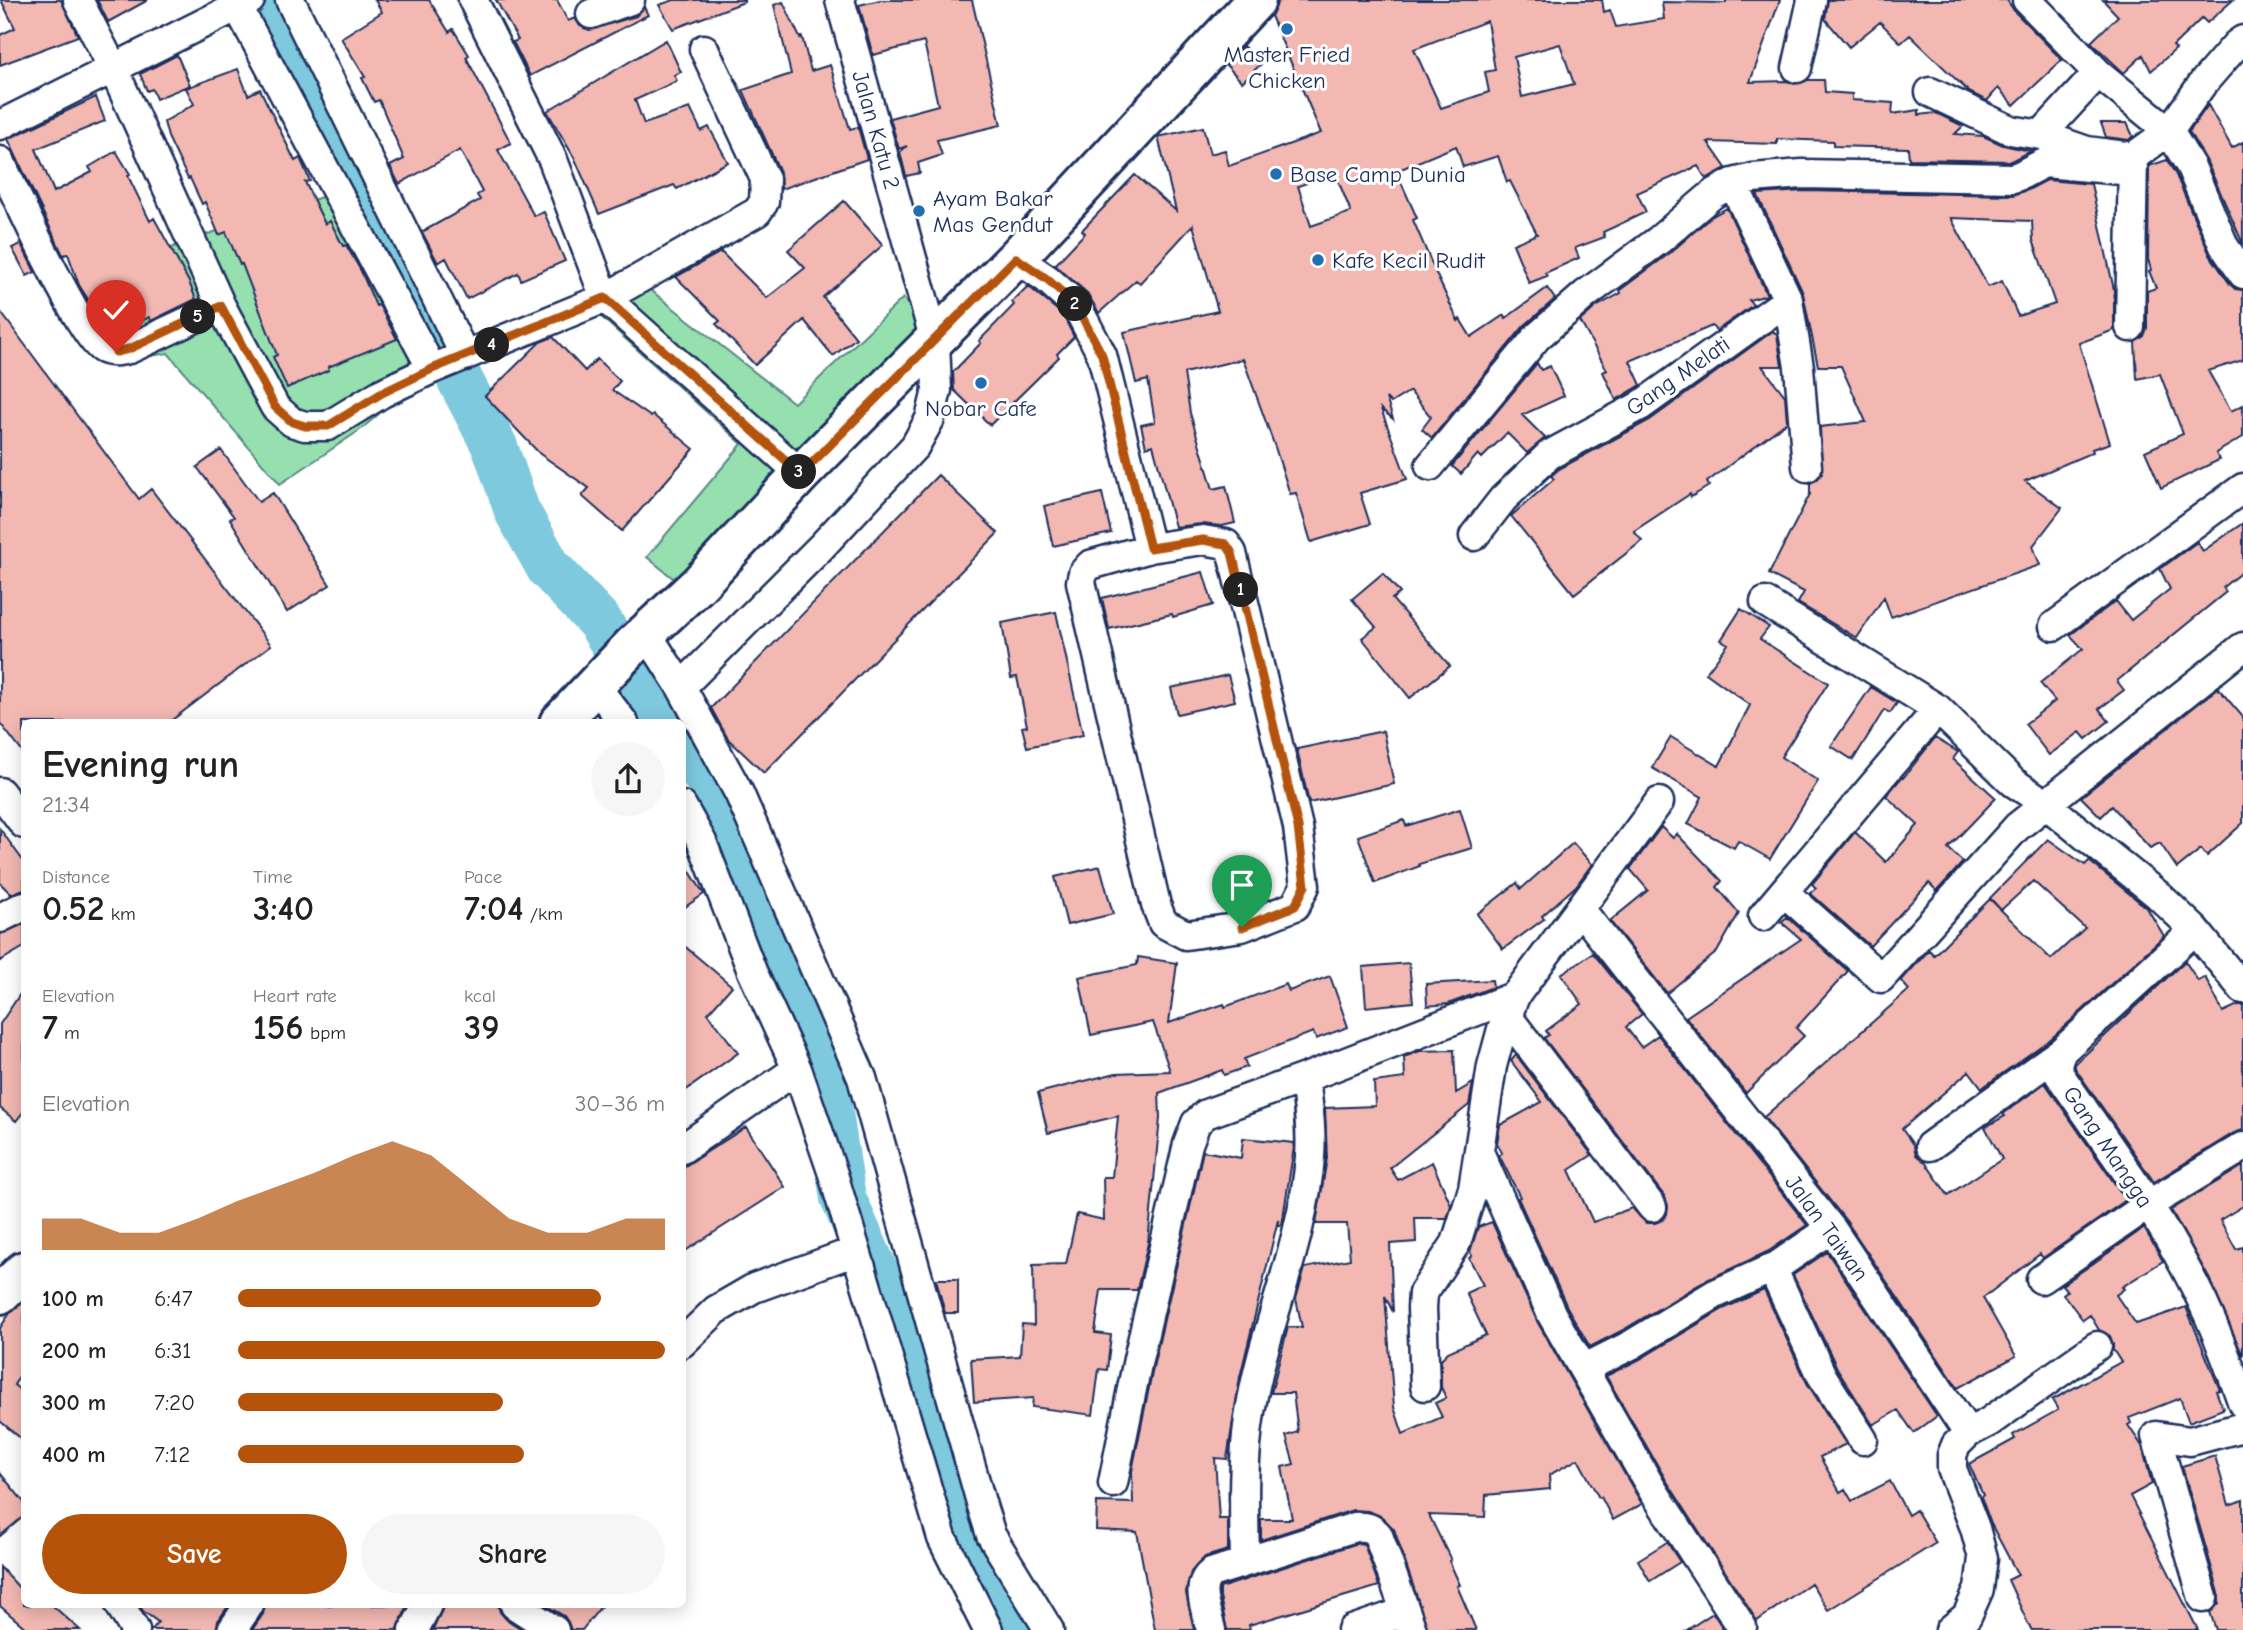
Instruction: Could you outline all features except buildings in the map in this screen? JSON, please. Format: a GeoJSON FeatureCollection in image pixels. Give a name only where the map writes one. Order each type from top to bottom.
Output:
{"type":"FeatureCollection","features":[{"type":"Feature","properties":{"kind":"main road"},"geometry":{"type":"LineString","coordinates":[[563,719],[698,585],[801,474],[1016,258],[1256,0]]}},
{"type":"Feature","properties":{"kind":"street"},"geometry":{"type":"LineString","coordinates":[[78,0],[113,68],[221,306],[275,407],[292,422],[305,426],[328,426],[382,393],[432,369],[605,298],[757,212],[764,202],[765,179],[704,49]]}},
{"type":"Feature","properties":{"kind":"street"},"geometry":{"type":"LineString","coordinates":[[290,0],[465,356]]}},
{"type":"Feature","properties":{"kind":"street"},"geometry":{"type":"LineString","coordinates":[[473,0],[553,160],[605,298],[801,474]]}},
{"type":"Feature","properties":{"kind":"street"},"geometry":{"type":"LineString","coordinates":[[591,14],[629,0]]}},
{"type":"Feature","properties":{"kind":"street","name":"Jalan Katu 2"},"geometry":{"type":"LineString","coordinates":[[681,687],[821,547],[915,446],[930,419],[937,390],[935,341],[840,0]]}},
{"type":"Feature","properties":{"kind":"street"},"geometry":{"type":"LineString","coordinates":[[1797,68],[1812,0]]}},
{"type":"Feature","properties":{"kind":"street"},"geometry":{"type":"LineString","coordinates":[[2027,0],[2098,73],[2169,131],[2191,167],[2224,246],[2243,274]]}},
{"type":"Feature","properties":{"kind":"street"},"geometry":{"type":"LineString","coordinates":[[0,125],[242,2],[432,369]]}},
{"type":"Feature","properties":{"kind":"street"},"geometry":{"type":"LineString","coordinates":[[1430,466],[1537,337],[1586,294],[1659,240],[1713,194],[1732,183],[1753,178],[1802,174],[2013,178],[2025,175],[2045,163],[2133,164],[2169,131],[2203,83],[2243,40]]}},
{"type":"Feature","properties":{"kind":"street"},"geometry":{"type":"LineString","coordinates":[[2041,135],[2098,73]]}},
{"type":"Feature","properties":{"kind":"street"},"geometry":{"type":"LineString","coordinates":[[1930,92],[2011,130],[2041,135],[2133,164]]}},
{"type":"Feature","properties":{"kind":"street"},"geometry":{"type":"LineString","coordinates":[[0,161],[69,300],[92,341],[103,349],[116,352],[129,349],[221,306]]}},
{"type":"Feature","properties":{"kind":"street"},"geometry":{"type":"LineString","coordinates":[[2130,327],[2133,164]]}},
{"type":"Feature","properties":{"kind":"street"},"geometry":{"type":"LineString","coordinates":[[1732,183],[1788,300],[1799,367],[1807,467]]}},
{"type":"Feature","properties":{"kind":"street"},"geometry":{"type":"LineString","coordinates":[[1016,258],[1047,279],[1076,305],[1102,355],[1150,548]]}},
{"type":"Feature","properties":{"kind":"street","name":"Gang Melati"},"geometry":{"type":"LineString","coordinates":[[1475,536],[1503,499],[1549,455],[1640,406],[1788,300]]}},
{"type":"Feature","properties":{"kind":"street"},"geometry":{"type":"LineString","coordinates":[[2054,626],[2243,488]]}},
{"type":"Feature","properties":{"kind":"street"},"geometry":{"type":"LineString","coordinates":[[1203,540],[1226,544],[1232,553],[1298,827],[1305,886],[1295,906],[1242,927],[1186,935],[1163,923],[1156,905],[1081,582],[1083,573],[1090,565],[1150,548],[1203,540]]}},
{"type":"Feature","properties":{"kind":"street"},"geometry":{"type":"LineString","coordinates":[[1765,602],[1938,709],[2013,782],[2047,805],[2158,895],[2195,930],[2243,989]]}},
{"type":"Feature","properties":{"kind":"street"},"geometry":{"type":"LineString","coordinates":[[1784,892],[1881,978],[2017,827],[2243,647]]}},
{"type":"Feature","properties":{"kind":"street"},"geometry":{"type":"LineString","coordinates":[[624,719],[621,660],[681,687],[739,793],[862,1077],[991,1535],[1049,1630]]}},
{"type":"Feature","properties":{"kind":"street"},"geometry":{"type":"LineString","coordinates":[[1763,916],[1938,709]]}},
{"type":"Feature","properties":{"kind":"street"},"geometry":{"type":"LineString","coordinates":[[0,792],[21,820]]}},
{"type":"Feature","properties":{"kind":"street"},"geometry":{"type":"LineString","coordinates":[[1425,1386],[1423,1293],[1456,1243],[1473,1189],[1492,1066],[1511,1006],[1659,802]]}},
{"type":"Feature","properties":{"kind":"street"},"geometry":{"type":"LineString","coordinates":[[686,813],[702,842],[752,971],[796,1069],[856,1251],[942,1538],[988,1630]]}},
{"type":"Feature","properties":{"kind":"street"},"geometry":{"type":"LineString","coordinates":[[0,918],[21,908]]}},
{"type":"Feature","properties":{"kind":"street","name":"Jalan Taiwan"},"geometry":{"type":"LineString","coordinates":[[1580,909],[1831,1228],[1968,1433]]}},
{"type":"Feature","properties":{"kind":"street"},"geometry":{"type":"LineString","coordinates":[[1930,1146],[2062,1051],[2195,930]]}},
{"type":"Feature","properties":{"kind":"street"},"geometry":{"type":"LineString","coordinates":[[1114,1483],[1144,1332],[1188,1143],[1196,1123],[1206,1114],[1305,1077],[1511,1006]]}},
{"type":"Feature","properties":{"kind":"street"},"geometry":{"type":"LineString","coordinates":[[1511,1006],[1652,1207]]}},
{"type":"Feature","properties":{"kind":"street","name":"Gang Mangga"},"geometry":{"type":"LineString","coordinates":[[2062,1051],[2058,1061],[2059,1074],[2148,1205],[2188,1271],[2221,1343],[2243,1404]]}},
{"type":"Feature","properties":{"kind":"street"},"geometry":{"type":"LineString","coordinates":[[686,1147],[796,1069]]}},
{"type":"Feature","properties":{"kind":"street"},"geometry":{"type":"LineString","coordinates":[[1245,1561],[1244,1458],[1250,1409],[1302,1212],[1310,1158],[1305,1077]]}},
{"type":"Feature","properties":{"kind":"street"},"geometry":{"type":"LineString","coordinates":[[2041,1279],[2148,1205],[2243,1147]]}},
{"type":"Feature","properties":{"kind":"street"},"geometry":{"type":"LineString","coordinates":[[1479,1152],[1552,1315],[1652,1489],[1742,1627]]}},
{"type":"Feature","properties":{"kind":"street"},"geometry":{"type":"LineString","coordinates":[[1583,1369],[1640,1340],[1715,1294],[1772,1268],[1831,1228]]}},
{"type":"Feature","properties":{"kind":"street"},"geometry":{"type":"LineString","coordinates":[[686,1339],[716,1310],[754,1288],[856,1251]]}},
{"type":"Feature","properties":{"kind":"street"},"geometry":{"type":"LineString","coordinates":[[1772,1268],[1822,1376],[1863,1440]]}},
{"type":"Feature","properties":{"kind":"street"},"geometry":{"type":"LineString","coordinates":[[1950,1630],[1967,1616],[1979,1589],[1983,1558],[1975,1528],[1952,1469],[1952,1455],[1956,1445],[1968,1433],[1989,1422],[2097,1346]]}},
{"type":"Feature","properties":{"kind":"street"},"geometry":{"type":"LineString","coordinates":[[2203,1598],[2156,1436],[2190,1441],[2243,1427]]}},
{"type":"Feature","properties":{"kind":"street"},"geometry":{"type":"LineString","coordinates":[[1211,1630],[1201,1585],[1204,1578],[1211,1573],[1364,1526],[1378,1535],[1408,1621],[1352,1630]]}},
{"type":"Feature","properties":{"kind":"street"},"geometry":{"type":"LineString","coordinates":[[122,1608],[135,1630]]}},
{"type":"Feature","properties":{"kind":"street"},"geometry":{"type":"LineString","coordinates":[[232,1630],[247,1608]]}},
{"type":"Feature","properties":{"kind":"street"},"geometry":{"type":"LineString","coordinates":[[414,1630],[425,1608]]}},
{"type":"Feature","properties":{"kind":"street"},"geometry":{"type":"LineString","coordinates":[[520,1608],[554,1630]]}},
{"type":"Feature","properties":{"kind":"green space"},"geometry":{"type":"Polygon","coordinates":[[[337,192],[432,369],[360,430],[280,484],[168,353],[112,363],[66,288],[208,234],[337,192]]]}},
{"type":"Feature","properties":{"kind":"green space"},"geometry":{"type":"Polygon","coordinates":[[[639,281],[794,403],[903,298],[928,330],[679,583],[647,557],[742,444],[599,315],[639,281]]]}},
{"type":"Feature","properties":{"kind":"waterway"},"geometry":{"type":"LineString","coordinates":[[252,0],[448,359]]}},
{"type":"Feature","properties":{"kind":"waterway"},"geometry":{"type":"LineString","coordinates":[[459,378],[495,447],[517,511],[549,568],[599,621],[664,719]]}},
{"type":"Feature","properties":{"kind":"waterway"},"geometry":{"type":"LineString","coordinates":[[686,749],[715,789],[744,887],[828,1100],[843,1198],[932,1400],[968,1551],[1015,1630]]}},
{"type":"Feature","properties":{"kind":"place","name":"Master Fried Chicken"},"geometry":{"type":"Point","coordinates":[1287,29]}},
{"type":"Feature","properties":{"kind":"place","name":"Base Camp Dunia"},"geometry":{"type":"Point","coordinates":[1276,174]}},
{"type":"Feature","properties":{"kind":"place","name":"Ayam Bakar Mas Gendut"},"geometry":{"type":"Point","coordinates":[919,211]}},
{"type":"Feature","properties":{"kind":"place","name":"Kafe Kecil Rudit"},"geometry":{"type":"Point","coordinates":[1318,260]}},
{"type":"Feature","properties":{"kind":"place","name":"Nobar Cafe"},"geometry":{"type":"Point","coordinates":[981,383]}},
{"type":"Feature","properties":{"kind":"route"},"geometry":{"type":"LineString","coordinates":[[116,352],[129,349],[221,306],[275,407],[292,422],[305,426],[328,426],[382,393],[432,369],[605,298],[801,474],[1016,258],[1047,279],[1076,305],[1102,355],[1150,548],[1203,540],[1226,544],[1232,553],[1298,827],[1305,886],[1295,906],[1242,927]]}}]}
